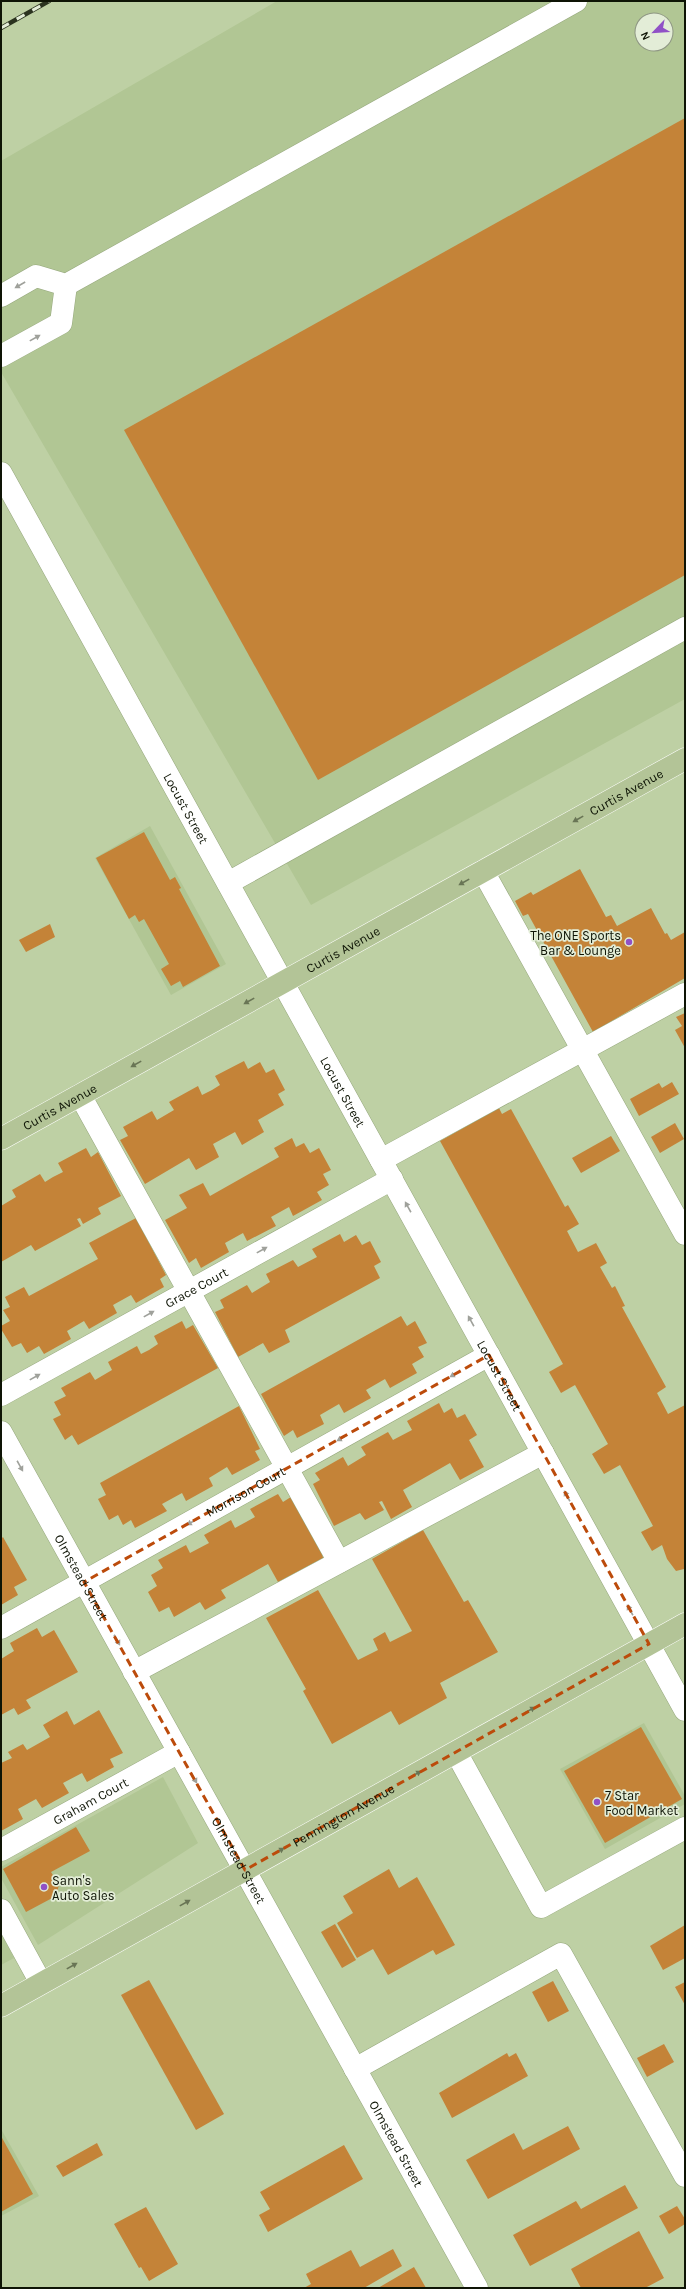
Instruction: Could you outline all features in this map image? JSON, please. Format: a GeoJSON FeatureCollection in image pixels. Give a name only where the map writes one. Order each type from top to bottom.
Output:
{"type":"FeatureCollection","features":[{"type":"Feature","properties":{"kind":"main road","name":"Curtis Avenue"},"geometry":{"type":"LineString","coordinates":[[1,1139],[685,760]]}},
{"type":"Feature","properties":{"kind":"main road","name":"Pennington Avenue"},"geometry":{"type":"LineString","coordinates":[[1,2006],[685,1624]]}},
{"type":"Feature","properties":{"kind":"street"},"geometry":{"type":"LineString","coordinates":[[1,296],[36,276],[66,285],[576,1]]}},
{"type":"Feature","properties":{"kind":"street"},"geometry":{"type":"LineString","coordinates":[[1,356],[61,323],[66,285]]}},
{"type":"Feature","properties":{"kind":"street","name":"Locust Street"},"geometry":{"type":"LineString","coordinates":[[1,473],[284,982],[685,1710]]}},
{"type":"Feature","properties":{"kind":"street"},"geometry":{"type":"LineString","coordinates":[[228,883],[685,628]]}},
{"type":"Feature","properties":{"kind":"street"},"geometry":{"type":"LineString","coordinates":[[483,872],[685,1234]]}},
{"type":"Feature","properties":{"kind":"street"},"geometry":{"type":"LineString","coordinates":[[381,1160],[685,994]]}},
{"type":"Feature","properties":{"kind":"street"},"geometry":{"type":"LineString","coordinates":[[80,1094],[339,1562]]}},
{"type":"Feature","properties":{"kind":"street","name":"Grace Court"},"geometry":{"type":"LineString","coordinates":[[1,1396],[392,1179]]}},
{"type":"Feature","properties":{"kind":"street","name":"Morrison Court"},"geometry":{"type":"LineString","coordinates":[[1,1628],[489,1355]]}},
{"type":"Feature","properties":{"kind":"street","name":"Olmstead Street"},"geometry":{"type":"LineString","coordinates":[[1,1432],[477,2288]]}},
{"type":"Feature","properties":{"kind":"street"},"geometry":{"type":"LineString","coordinates":[[134,1672],[543,1453]]}},
{"type":"Feature","properties":{"kind":"street","name":"Graham Court"},"geometry":{"type":"LineString","coordinates":[[1,1850],[179,1752]]}},
{"type":"Feature","properties":{"kind":"street"},"geometry":{"type":"LineString","coordinates":[[456,1752],[541,1907],[685,1828]]}},
{"type":"Feature","properties":{"kind":"street"},"geometry":{"type":"LineString","coordinates":[[1,1910],[41,1983]]}},
{"type":"Feature","properties":{"kind":"street"},"geometry":{"type":"LineString","coordinates":[[355,2069],[561,1954],[685,2176]]}},
{"type":"Feature","properties":{"kind":"highlighted area"},"geometry":{"type":"Polygon","coordinates":[[[489,1355],[649,1644],[245,1870],[84,1582],[489,1355]]]}},
{"type":"Feature","properties":{"kind":"shaded area"},"geometry":{"type":"Polygon","coordinates":[[[277,1],[685,1],[685,699],[311,905],[1,372],[1,161],[277,1]]]}},
{"type":"Feature","properties":{"kind":"shaded area"},"geometry":{"type":"Polygon","coordinates":[[[150,826],[226,964],[171,995],[95,858],[150,826]]]}},
{"type":"Feature","properties":{"kind":"shaded area"},"geometry":{"type":"Polygon","coordinates":[[[644,1723],[685,1796],[685,1804],[605,1849],[560,1769],[644,1723]]]}},
{"type":"Feature","properties":{"kind":"shaded area"},"geometry":{"type":"Polygon","coordinates":[[[163,1777],[198,1843],[38,1945],[1,1878],[1,1867],[163,1777]]]}},
{"type":"Feature","properties":{"kind":"shaded area"},"geometry":{"type":"Polygon","coordinates":[[[1,1933],[14,1958],[1,1965],[1,1933]]]}},
{"type":"Feature","properties":{"kind":"shaded area"},"geometry":{"type":"Polygon","coordinates":[[[1,2129],[39,2196],[1,2216],[1,2129]]]}},
{"type":"Feature","properties":{"kind":"building"},"geometry":{"type":"Polygon","coordinates":[[[685,118],[685,575],[318,780],[124,430],[685,118]]]}},
{"type":"Feature","properties":{"kind":"building"},"geometry":{"type":"Polygon","coordinates":[[[144,832],[170,880],[175,877],[181,888],[179,889],[220,966],[183,987],[180,981],[171,986],[161,969],[169,964],[144,919],[139,922],[135,915],[129,919],[96,858],[144,832]]]}},
{"type":"Feature","properties":{"kind":"building"},"geometry":{"type":"Polygon","coordinates":[[[580,869],[606,917],[611,915],[617,926],[651,908],[665,934],[667,933],[671,940],[685,932],[685,978],[593,1032],[528,914],[523,916],[515,901],[531,892],[533,895],[580,869]]]}},
{"type":"Feature","properties":{"kind":"building"},"geometry":{"type":"Polygon","coordinates":[[[50,924],[55,937],[26,952],[19,940],[50,924]]]}},
{"type":"Feature","properties":{"kind":"building"},"geometry":{"type":"Polygon","coordinates":[[[685,1013],[685,1048],[675,1030],[682,1026],[676,1017],[685,1013]]]}},
{"type":"Feature","properties":{"kind":"building"},"geometry":{"type":"Polygon","coordinates":[[[244,1061],[248,1069],[260,1062],[266,1073],[274,1069],[285,1090],[278,1094],[284,1105],[258,1120],[264,1132],[242,1145],[235,1132],[213,1144],[219,1157],[196,1170],[189,1158],[145,1184],[120,1140],[128,1136],[123,1127],[152,1111],[157,1120],[174,1110],[169,1102],[198,1086],[202,1095],[212,1090],[220,1085],[215,1076],[244,1061]]]}},
{"type":"Feature","properties":{"kind":"building"},"geometry":{"type":"Polygon","coordinates":[[[672,1082],[679,1094],[639,1116],[630,1099],[659,1083],[662,1088],[672,1082]]]}},
{"type":"Feature","properties":{"kind":"building"},"geometry":{"type":"Polygon","coordinates":[[[499,1108],[502,1114],[511,1109],[565,1207],[568,1205],[579,1224],[567,1231],[578,1252],[596,1243],[607,1263],[600,1267],[612,1288],[615,1286],[625,1306],[622,1307],[666,1387],[657,1393],[668,1414],[685,1405],[684,1569],[676,1571],[667,1559],[662,1545],[652,1551],[641,1532],[653,1526],[620,1465],[604,1474],[592,1454],[608,1444],[575,1385],[561,1393],[549,1372],[563,1364],[440,1141],[499,1108]]]}},
{"type":"Feature","properties":{"kind":"building"},"geometry":{"type":"Polygon","coordinates":[[[675,1123],[684,1139],[660,1153],[651,1137],[675,1123]]]}},
{"type":"Feature","properties":{"kind":"building"},"geometry":{"type":"Polygon","coordinates":[[[611,1136],[620,1151],[581,1173],[572,1158],[611,1136]]]}},
{"type":"Feature","properties":{"kind":"building"},"geometry":{"type":"Polygon","coordinates":[[[292,1138],[296,1147],[304,1143],[310,1153],[319,1148],[331,1170],[323,1174],[329,1185],[317,1192],[322,1200],[293,1216],[289,1207],[271,1217],[276,1226],[247,1241],[243,1233],[225,1243],[229,1252],[201,1268],[196,1258],[189,1263],[165,1220],[187,1208],[179,1195],[203,1183],[210,1196],[279,1157],[274,1148],[292,1138]]]}},
{"type":"Feature","properties":{"kind":"building"},"geometry":{"type":"Polygon","coordinates":[[[86,1148],[91,1157],[98,1152],[121,1196],[98,1208],[101,1214],[83,1224],[80,1218],[77,1219],[81,1226],[35,1251],[31,1245],[1,1262],[1,1206],[16,1197],[12,1190],[40,1174],[45,1182],[63,1172],[58,1163],[86,1148]]]}},
{"type":"Feature","properties":{"kind":"building"},"geometry":{"type":"Polygon","coordinates":[[[136,1218],[166,1275],[160,1279],[164,1287],[136,1303],[131,1295],[113,1305],[117,1313],[89,1329],[84,1321],[67,1331],[71,1339],[44,1354],[39,1346],[27,1353],[21,1343],[12,1347],[1,1329],[1,1326],[10,1321],[3,1310],[10,1307],[5,1297],[24,1287],[29,1296],[98,1259],[89,1243],[136,1218]]]}},
{"type":"Feature","properties":{"kind":"building"},"geometry":{"type":"Polygon","coordinates":[[[340,1234],[344,1242],[356,1235],[362,1245],[370,1241],[381,1262],[374,1266],[380,1278],[285,1330],[290,1342],[269,1353],[263,1343],[238,1357],[215,1312],[224,1308],[220,1300],[247,1285],[252,1293],[270,1282],[266,1274],[293,1260],[298,1267],[317,1257],[312,1249],[340,1234]]]}},
{"type":"Feature","properties":{"kind":"building"},"geometry":{"type":"Polygon","coordinates":[[[401,1316],[407,1326],[415,1321],[427,1343],[418,1347],[424,1357],[412,1364],[417,1373],[390,1388],[385,1379],[366,1390],[371,1398],[344,1413],[339,1404],[320,1415],[324,1424],[297,1438],[293,1430],[284,1436],[261,1394],[401,1316]]]}},
{"type":"Feature","properties":{"kind":"building"},"geometry":{"type":"Polygon","coordinates":[[[182,1321],[186,1329],[193,1325],[218,1368],[78,1445],[72,1435],[65,1440],[53,1419],[61,1415],[54,1402],[66,1396],[61,1388],[90,1372],[95,1380],[112,1370],[108,1362],[137,1346],[141,1354],[149,1350],[158,1344],[154,1336],[182,1321]]]}},
{"type":"Feature","properties":{"kind":"building"},"geometry":{"type":"Polygon","coordinates":[[[439,1403],[444,1413],[452,1408],[457,1418],[465,1414],[477,1435],[469,1440],[484,1467],[460,1480],[450,1463],[403,1490],[412,1507],[391,1519],[382,1501],[379,1502],[384,1510],[365,1520],[360,1513],[334,1526],[313,1484],[320,1480],[315,1473],[343,1457],[348,1466],[366,1455],[361,1447],[388,1432],[393,1440],[412,1430],[407,1421],[439,1403]]]}},
{"type":"Feature","properties":{"kind":"building"},"geometry":{"type":"Polygon","coordinates":[[[239,1406],[260,1449],[255,1451],[260,1460],[232,1475],[227,1467],[209,1478],[213,1486],[186,1501],[182,1493],[162,1504],[167,1511],[135,1528],[131,1520],[123,1525],[118,1515],[109,1520],[98,1499],[106,1495],[100,1483],[239,1406]]]}},
{"type":"Feature","properties":{"kind":"building"},"geometry":{"type":"Polygon","coordinates":[[[278,1494],[283,1502],[294,1495],[322,1552],[323,1558],[278,1582],[268,1564],[221,1590],[226,1598],[205,1610],[200,1602],[174,1617],[169,1607],[159,1612],[148,1592],[157,1586],[151,1575],[163,1568],[158,1560],[186,1545],[190,1553],[209,1543],[204,1535],[231,1520],[235,1528],[246,1522],[255,1517],[250,1509],[278,1494]]]}},
{"type":"Feature","properties":{"kind":"building"},"geometry":{"type":"Polygon","coordinates":[[[423,1530],[464,1602],[468,1600],[498,1652],[440,1683],[447,1698],[399,1725],[391,1711],[332,1744],[303,1691],[306,1689],[266,1618],[318,1590],[358,1660],[378,1650],[373,1639],[385,1632],[390,1642],[412,1631],[372,1559],[423,1530]]]}},
{"type":"Feature","properties":{"kind":"building"},"geometry":{"type":"Polygon","coordinates":[[[3,1537],[27,1580],[14,1587],[18,1595],[1,1605],[1,1539],[3,1537]]]}},
{"type":"Feature","properties":{"kind":"building"},"geometry":{"type":"Polygon","coordinates":[[[37,1628],[42,1637],[54,1630],[78,1672],[26,1700],[31,1708],[18,1715],[14,1708],[1,1715],[1,1659],[14,1651],[10,1643],[37,1628]]]}},
{"type":"Feature","properties":{"kind":"building"},"geometry":{"type":"Polygon","coordinates":[[[99,1710],[123,1753],[110,1759],[114,1767],[87,1782],[82,1773],[63,1783],[69,1793],[42,1808],[36,1799],[18,1809],[23,1819],[1,1831],[1,1763],[12,1758],[8,1752],[23,1744],[27,1750],[50,1737],[43,1725],[67,1711],[74,1725],[99,1710]]]}},
{"type":"Feature","properties":{"kind":"building"},"geometry":{"type":"Polygon","coordinates":[[[641,1727],[682,1799],[605,1843],[564,1771],[641,1727]]]}},
{"type":"Feature","properties":{"kind":"building"},"geometry":{"type":"Polygon","coordinates":[[[76,1827],[90,1851],[51,1872],[59,1885],[56,1896],[26,1912],[3,1869],[76,1827]]]}},
{"type":"Feature","properties":{"kind":"building"},"geometry":{"type":"Polygon","coordinates":[[[389,1869],[399,1888],[417,1877],[455,1945],[436,1955],[433,1950],[388,1975],[373,1949],[357,1958],[337,1923],[353,1913],[343,1896],[389,1869]]]}},
{"type":"Feature","properties":{"kind":"building"},"geometry":{"type":"Polygon","coordinates":[[[335,1924],[356,1960],[342,1968],[321,1932],[335,1924]]]}},
{"type":"Feature","properties":{"kind":"building"},"geometry":{"type":"Polygon","coordinates":[[[685,1925],[685,1958],[663,1970],[650,1946],[685,1925]]]}},
{"type":"Feature","properties":{"kind":"building"},"geometry":{"type":"Polygon","coordinates":[[[149,1980],[224,2114],[196,2130],[121,1995],[149,1980]]]}},
{"type":"Feature","properties":{"kind":"building"},"geometry":{"type":"Polygon","coordinates":[[[553,1981],[569,2011],[548,2022],[532,1992],[553,1981]]]}},
{"type":"Feature","properties":{"kind":"building"},"geometry":{"type":"Polygon","coordinates":[[[685,1982],[685,2005],[675,1987],[685,1982]]]}},
{"type":"Feature","properties":{"kind":"building"},"geometry":{"type":"Polygon","coordinates":[[[664,2044],[674,2062],[647,2077],[637,2058],[664,2044]]]}},
{"type":"Feature","properties":{"kind":"building"},"geometry":{"type":"Polygon","coordinates":[[[507,2053],[509,2057],[516,2053],[528,2076],[452,2118],[439,2093],[507,2053]]]}},
{"type":"Feature","properties":{"kind":"building"},"geometry":{"type":"Polygon","coordinates":[[[568,2126],[580,2149],[488,2199],[466,2160],[514,2133],[523,2150],[568,2126]]]}},
{"type":"Feature","properties":{"kind":"building"},"geometry":{"type":"Polygon","coordinates":[[[1,2136],[33,2194],[1,2212],[1,2136]]]}},
{"type":"Feature","properties":{"kind":"building"},"geometry":{"type":"Polygon","coordinates":[[[97,2143],[103,2155],[63,2177],[56,2166],[97,2143]]]}},
{"type":"Feature","properties":{"kind":"building"},"geometry":{"type":"Polygon","coordinates":[[[344,2145],[363,2179],[268,2232],[259,2215],[270,2209],[260,2192],[344,2145]]]}},
{"type":"Feature","properties":{"kind":"building"},"geometry":{"type":"Polygon","coordinates":[[[625,2185],[638,2208],[530,2266],[513,2235],[576,2201],[581,2209],[625,2185]]]}},
{"type":"Feature","properties":{"kind":"building"},"geometry":{"type":"Polygon","coordinates":[[[677,2206],[685,2219],[685,2224],[669,2234],[659,2216],[677,2206]]]}},
{"type":"Feature","properties":{"kind":"building"},"geometry":{"type":"Polygon","coordinates":[[[146,2207],[178,2264],[149,2281],[141,2267],[139,2268],[114,2224],[146,2207]]]}},
{"type":"Feature","properties":{"kind":"building"},"geometry":{"type":"Polygon","coordinates":[[[639,2231],[664,2278],[645,2288],[581,2288],[571,2269],[639,2231]]]}},
{"type":"Feature","properties":{"kind":"building"},"geometry":{"type":"Polygon","coordinates":[[[393,2249],[402,2266],[364,2288],[304,2288],[311,2284],[306,2274],[351,2250],[360,2267],[393,2249]]]}},
{"type":"Feature","properties":{"kind":"building"},"geometry":{"type":"Polygon","coordinates":[[[414,2267],[426,2288],[378,2288],[414,2267]]]}},
{"type":"Feature","properties":{"kind":"railway"},"geometry":{"type":"LineString","coordinates":[[1,28],[49,1]]}},
{"type":"Feature","properties":{"kind":"place","name":"The ONE Sports Bar & Lounge"},"geometry":{"type":"Point","coordinates":[629,942]}},
{"type":"Feature","properties":{"kind":"place","name":"7 Star Food Market"},"geometry":{"type":"Point","coordinates":[597,1802]}},
{"type":"Feature","properties":{"kind":"place","name":"Sann's Auto Sales"},"geometry":{"type":"Point","coordinates":[44,1887]}}]}
